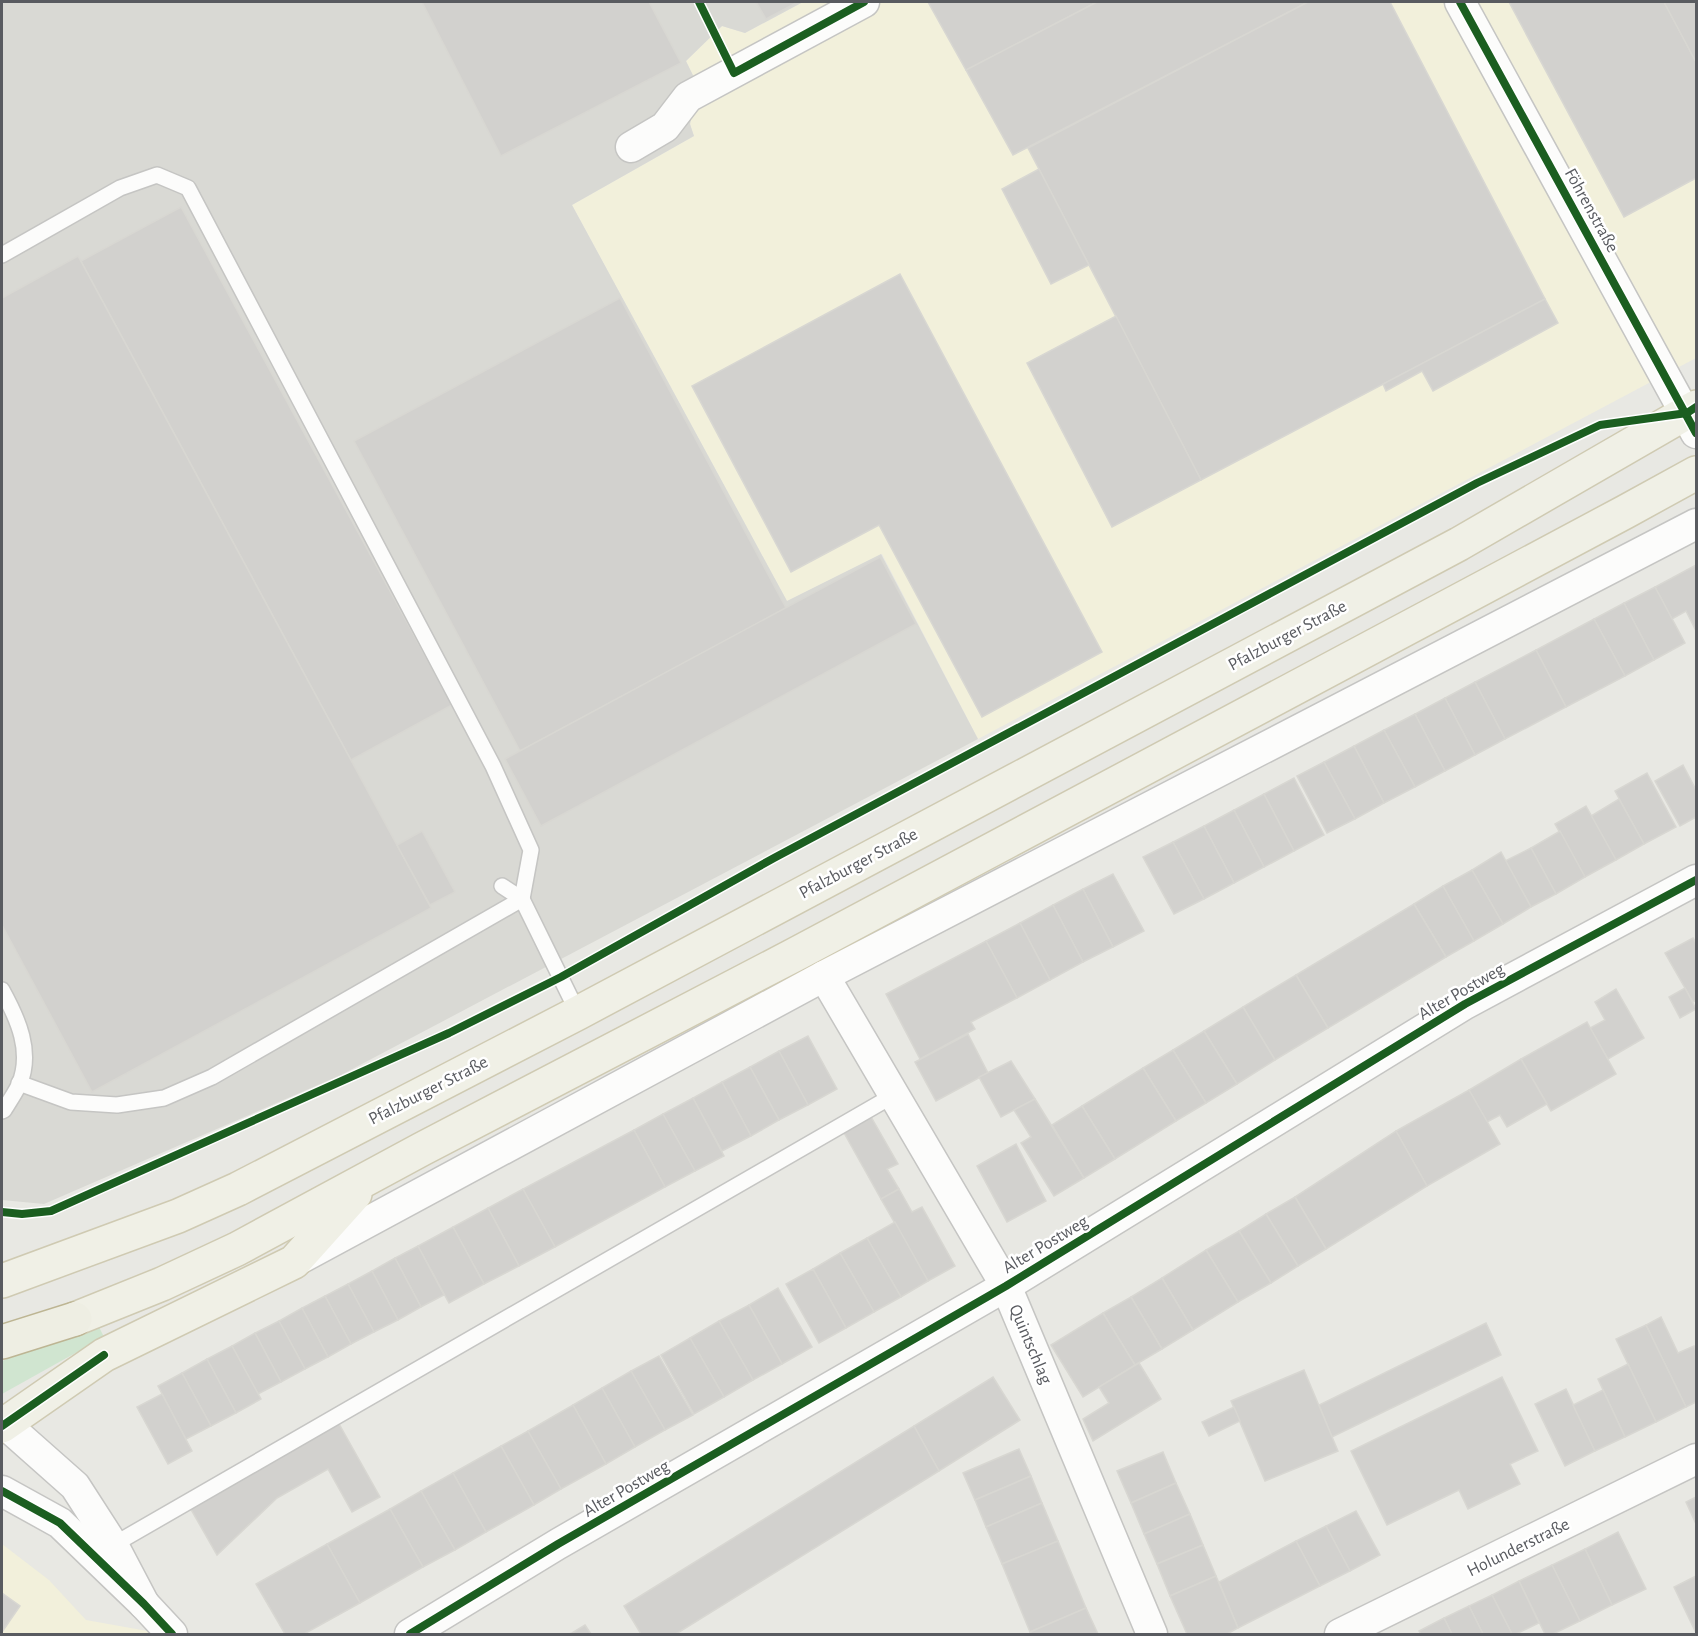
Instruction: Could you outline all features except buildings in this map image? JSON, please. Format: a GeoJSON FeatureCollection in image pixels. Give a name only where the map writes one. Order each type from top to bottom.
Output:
{"type":"FeatureCollection","features":[{"type":"Feature","properties":{"kind":"highway"},"geometry":{"type":"LineString","coordinates":[[2,1342],[75,1319]]}},
{"type":"Feature","properties":{"kind":"main road","name":"Pfalzburger Straße"},"geometry":{"type":"LineString","coordinates":[[9,1275],[178,1216],[238,1189],[578,1012],[1460,544],[1616,455],[1693,418]]}},
{"type":"Feature","properties":{"kind":"main road"},"geometry":{"type":"LineString","coordinates":[[75,1319],[162,1284],[237,1249],[1696,473]]}},
{"type":"Feature","properties":{"kind":"main road"},"geometry":{"type":"LineString","coordinates":[[3,1425],[104,1355],[294,1262],[370,1178]]}},
{"type":"Feature","properties":{"kind":"street"},"geometry":{"type":"LineString","coordinates":[[631,147],[665,127],[688,97],[864,2]]}},
{"type":"Feature","properties":{"kind":"street","name":"Föhrenstraße"},"geometry":{"type":"LineString","coordinates":[[1460,2],[1693,418]]}},
{"type":"Feature","properties":{"kind":"street"},"geometry":{"type":"LineString","coordinates":[[294,1262],[824,976],[1696,524]]}},
{"type":"Feature","properties":{"kind":"street","name":"Alter Postweg"},"geometry":{"type":"LineString","coordinates":[[410,1635],[558,1544],[1006,1286],[1466,1004],[1696,880]]}},
{"type":"Feature","properties":{"kind":"street","name":"Quintschlag"},"geometry":{"type":"LineString","coordinates":[[824,976],[1006,1286],[1152,1635]]}},
{"type":"Feature","properties":{"kind":"street"},"geometry":{"type":"LineString","coordinates":[[3,1425],[75,1486],[113,1545],[144,1604]]}},
{"type":"Feature","properties":{"kind":"street","name":"Holunderstraße"},"geometry":{"type":"LineString","coordinates":[[1340,1635],[1696,1459]]}},
{"type":"Feature","properties":{"kind":"street"},"geometry":{"type":"LineString","coordinates":[[2,1491],[60,1523],[144,1604],[172,1635]]}},
{"type":"Feature","properties":{"kind":"lane"},"geometry":{"type":"LineString","coordinates":[[2,255],[120,188],[157,175],[188,188],[493,766],[531,850],[522,899],[212,1077],[164,1098],[117,1105],[71,1102],[20,1083]]}},
{"type":"Feature","properties":{"kind":"lane"},"geometry":{"type":"LineString","coordinates":[[502,886],[522,899],[578,1012]]}},
{"type":"Feature","properties":{"kind":"lane"},"geometry":{"type":"LineString","coordinates":[[2,990],[15,1015],[26,1051],[20,1083],[2,1111]]}},
{"type":"Feature","properties":{"kind":"lane"},"geometry":{"type":"LineString","coordinates":[[113,1545],[894,1095]]}},
{"type":"Feature","properties":{"kind":"shaded area"},"geometry":{"type":"Polygon","coordinates":[[[2,2],[803,2],[745,33],[722,26],[686,61],[704,98],[694,105],[690,124],[694,136],[572,205],[787,601],[881,554],[978,739],[341,1075],[44,1204],[2,1200],[2,2]]]}},
{"type":"Feature","properties":{"kind":"shaded area"},"geometry":{"type":"Polygon","coordinates":[[[803,2],[1696,2],[1696,358],[978,739],[882,554],[787,601],[572,205],[694,136],[690,124],[694,105],[704,98],[686,61],[722,26],[745,33],[803,2]]]}},
{"type":"Feature","properties":{"kind":"shaded area"},"geometry":{"type":"Polygon","coordinates":[[[2,1544],[49,1580],[86,1620],[164,1634],[2,1634],[2,1544]]]}},
{"type":"Feature","properties":{"kind":"green space"},"geometry":{"type":"Polygon","coordinates":[[[98,1325],[104,1337],[2,1394],[2,1361],[98,1325]]]}},
{"type":"Feature","properties":{"kind":"cycle path"},"geometry":{"type":"LineString","coordinates":[[699,2],[734,73],[864,2]]}},
{"type":"Feature","properties":{"kind":"cycle path"},"geometry":{"type":"LineString","coordinates":[[1460,2],[1696,433]]}},
{"type":"Feature","properties":{"kind":"cycle path"},"geometry":{"type":"LineString","coordinates":[[2,1212],[22,1214],[51,1211],[449,1033],[561,977],[774,858],[1477,483],[1600,425],[1687,413],[1696,407]]}},
{"type":"Feature","properties":{"kind":"cycle path"},"geometry":{"type":"LineString","coordinates":[[410,1634],[558,1544],[1006,1286],[1465,1004],[1696,880]]}},
{"type":"Feature","properties":{"kind":"cycle path"},"geometry":{"type":"LineString","coordinates":[[2,1426],[104,1355]]}},
{"type":"Feature","properties":{"kind":"cycle path"},"geometry":{"type":"LineString","coordinates":[[2,1491],[60,1523],[172,1634]]}}]}
